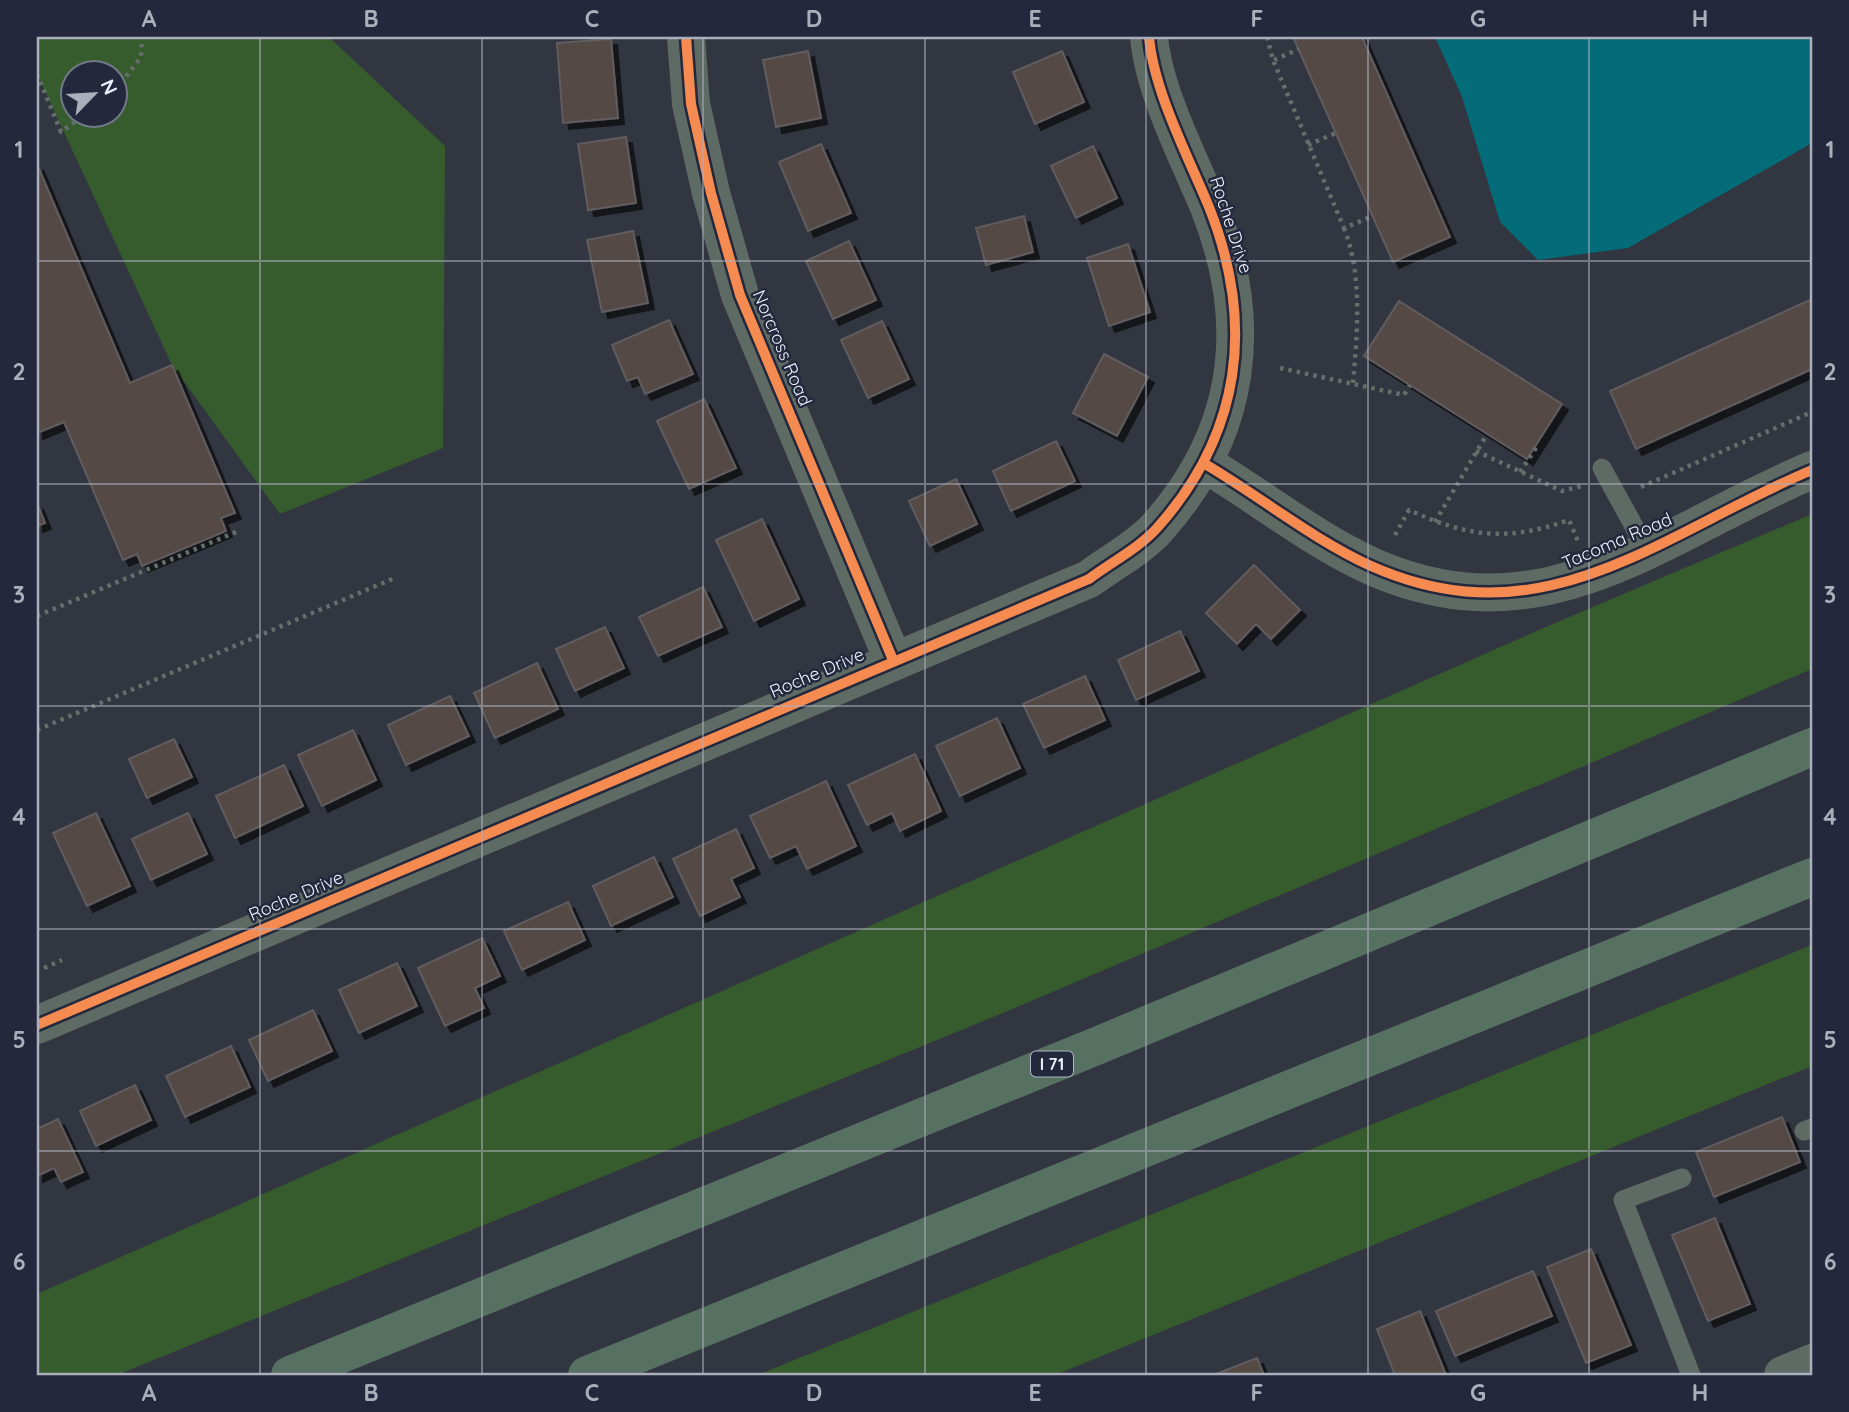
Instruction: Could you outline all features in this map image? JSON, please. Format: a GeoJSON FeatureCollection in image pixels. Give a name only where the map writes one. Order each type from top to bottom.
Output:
{"type":"FeatureCollection","features":[{"type":"Feature","properties":{"kind":"highway","name":"I 71"},"geometry":{"type":"LineString","coordinates":[[289,1375],[1111,1040],[1812,747]]}},
{"type":"Feature","properties":{"kind":"highway"},"geometry":{"type":"LineString","coordinates":[[587,1375],[1812,877]]}},
{"type":"Feature","properties":{"kind":"street","name":"Norcross Road"},"geometry":{"type":"LineString","coordinates":[[686,37],[691,104],[711,193],[740,295],[893,660]]}},
{"type":"Feature","properties":{"kind":"street","name":"Roche Drive"},"geometry":{"type":"LineString","coordinates":[[38,1020],[1089,579],[1156,529],[1205,464],[1227,407],[1237,344],[1232,280],[1215,223],[1166,100],[1149,37]]}},
{"type":"Feature","properties":{"kind":"street","name":"Tacoma Road"},"geometry":{"type":"LineString","coordinates":[[1205,464],[1300,527],[1372,566],[1441,589],[1482,595],[1531,591],[1594,574],[1812,470]]}},
{"type":"Feature","properties":{"kind":"street"},"geometry":{"type":"LineString","coordinates":[[1783,1375],[1812,1363]]}},
{"type":"Feature","properties":{"kind":"lane"},"geometry":{"type":"LineString","coordinates":[[1602,468],[1647,550]]}},
{"type":"Feature","properties":{"kind":"lane"},"geometry":{"type":"LineString","coordinates":[[1682,1178],[1623,1200],[1691,1375]]}},
{"type":"Feature","properties":{"kind":"path"},"geometry":{"type":"LineString","coordinates":[[130,72],[141,57],[142,37]]}},
{"type":"Feature","properties":{"kind":"path"},"geometry":{"type":"LineString","coordinates":[[1267,37],[1273,60],[1352,247],[1357,310],[1353,383]]}},
{"type":"Feature","properties":{"kind":"path"},"geometry":{"type":"LineString","coordinates":[[1273,60],[1299,49]]}},
{"type":"Feature","properties":{"kind":"path"},"geometry":{"type":"LineString","coordinates":[[37,74],[60,130]]}},
{"type":"Feature","properties":{"kind":"path"},"geometry":{"type":"LineString","coordinates":[[1308,145],[1336,132]]}},
{"type":"Feature","properties":{"kind":"path"},"geometry":{"type":"LineString","coordinates":[[1344,228],[1373,216]]}},
{"type":"Feature","properties":{"kind":"path"},"geometry":{"type":"LineString","coordinates":[[1280,369],[1404,395],[1410,385]]}},
{"type":"Feature","properties":{"kind":"path"},"geometry":{"type":"LineString","coordinates":[[1636,489],[1812,412]]}},
{"type":"Feature","properties":{"kind":"path"},"geometry":{"type":"LineString","coordinates":[[1435,522],[1487,434]]}},
{"type":"Feature","properties":{"kind":"path"},"geometry":{"type":"LineString","coordinates":[[1520,472],[1538,445]]}},
{"type":"Feature","properties":{"kind":"path"},"geometry":{"type":"LineString","coordinates":[[1476,451],[1562,491]]}},
{"type":"Feature","properties":{"kind":"path"},"geometry":{"type":"LineString","coordinates":[[1390,545],[1409,510],[1468,533],[1499,535],[1528,532],[1569,520],[1580,544]]}},
{"type":"Feature","properties":{"kind":"path"},"geometry":{"type":"LineString","coordinates":[[37,616],[236,532]]}},
{"type":"Feature","properties":{"kind":"path"},"geometry":{"type":"LineString","coordinates":[[37,730],[397,577]]}},
{"type":"Feature","properties":{"kind":"path"},"geometry":{"type":"LineString","coordinates":[[44,968],[62,960]]}},
{"type":"Feature","properties":{"kind":"green space"},"geometry":{"type":"Polygon","coordinates":[[[37,37],[329,37],[445,146],[443,448],[280,514],[172,365],[63,130],[130,130],[130,60],[60,60],[60,124],[37,74],[37,37]]]}},
{"type":"Feature","properties":{"kind":"green space"},"geometry":{"type":"Polygon","coordinates":[[[1812,514],[1812,669],[1003,1013],[117,1375],[37,1375],[37,1294],[1541,629],[1812,514]]]}},
{"type":"Feature","properties":{"kind":"green space"},"geometry":{"type":"Polygon","coordinates":[[[1812,945],[1812,1066],[1055,1375],[758,1375],[1812,945]]]}},
{"type":"Feature","properties":{"kind":"water"},"geometry":{"type":"Polygon","coordinates":[[[1435,37],[1812,37],[1812,143],[1628,248],[1538,260],[1500,222],[1462,97],[1435,37]]]}},
{"type":"Feature","properties":{"kind":"building"},"geometry":{"type":"Polygon","coordinates":[[[1293,37],[1362,37],[1450,237],[1393,262],[1293,37]]]}},
{"type":"Feature","properties":{"kind":"building"},"geometry":{"type":"Polygon","coordinates":[[[611,39],[618,118],[563,123],[557,43],[611,39]]]}},
{"type":"Feature","properties":{"kind":"building"},"geometry":{"type":"Polygon","coordinates":[[[808,51],[821,118],[776,127],[763,60],[808,51]]]}},
{"type":"Feature","properties":{"kind":"building"},"geometry":{"type":"Polygon","coordinates":[[[1062,51],[1084,102],[1035,124],[1013,72],[1062,51]]]}},
{"type":"Feature","properties":{"kind":"building"},"geometry":{"type":"Polygon","coordinates":[[[626,137],[636,203],[588,210],[578,144],[626,137]]]}},
{"type":"Feature","properties":{"kind":"building"},"geometry":{"type":"Polygon","coordinates":[[[821,144],[851,213],[808,231],[779,162],[821,144]]]}},
{"type":"Feature","properties":{"kind":"building"},"geometry":{"type":"Polygon","coordinates":[[[1093,146],[1117,198],[1076,218],[1051,166],[1093,146]]]}},
{"type":"Feature","properties":{"kind":"building"},"geometry":{"type":"Polygon","coordinates":[[[37,164],[130,383],[172,365],[235,513],[221,518],[226,531],[142,566],[137,554],[123,560],[64,422],[37,433],[37,164]]]}},
{"type":"Feature","properties":{"kind":"building"},"geometry":{"type":"Polygon","coordinates":[[[1024,216],[1033,252],[986,265],[976,228],[1024,216]]]}},
{"type":"Feature","properties":{"kind":"building"},"geometry":{"type":"Polygon","coordinates":[[[633,231],[648,303],[602,312],[587,240],[633,231]]]}},
{"type":"Feature","properties":{"kind":"building"},"geometry":{"type":"Polygon","coordinates":[[[849,241],[876,300],[833,319],[806,261],[849,241]]]}},
{"type":"Feature","properties":{"kind":"building"},"geometry":{"type":"Polygon","coordinates":[[[1128,244],[1150,312],[1109,326],[1087,258],[1128,244]]]}},
{"type":"Feature","properties":{"kind":"building"},"geometry":{"type":"Polygon","coordinates":[[[1812,299],[1812,369],[1636,449],[1610,391],[1812,299]]]}},
{"type":"Feature","properties":{"kind":"building"},"geometry":{"type":"Polygon","coordinates":[[[1399,301],[1562,404],[1527,459],[1364,356],[1399,301]]]}},
{"type":"Feature","properties":{"kind":"building"},"geometry":{"type":"Polygon","coordinates":[[[669,320],[693,374],[645,394],[638,377],[627,381],[612,345],[669,320]]]}},
{"type":"Feature","properties":{"kind":"building"},"geometry":{"type":"Polygon","coordinates":[[[882,321],[909,379],[868,398],[841,340],[882,321]]]}},
{"type":"Feature","properties":{"kind":"building"},"geometry":{"type":"Polygon","coordinates":[[[1104,354],[1148,377],[1117,436],[1073,413],[1104,354]]]}},
{"type":"Feature","properties":{"kind":"building"},"geometry":{"type":"Polygon","coordinates":[[[704,399],[736,468],[689,489],[657,421],[704,399]]]}},
{"type":"Feature","properties":{"kind":"building"},"geometry":{"type":"Polygon","coordinates":[[[1056,441],[1075,481],[1011,511],[993,471],[1056,441]]]}},
{"type":"Feature","properties":{"kind":"building"},"geometry":{"type":"Polygon","coordinates":[[[956,479],[977,524],[930,546],[909,501],[956,479]]]}},
{"type":"Feature","properties":{"kind":"building"},"geometry":{"type":"Polygon","coordinates":[[[37,503],[45,523],[37,526],[37,503]]]}},
{"type":"Feature","properties":{"kind":"building"},"geometry":{"type":"Polygon","coordinates":[[[762,519],[799,599],[754,621],[716,540],[762,519]]]}},
{"type":"Feature","properties":{"kind":"building"},"geometry":{"type":"Polygon","coordinates":[[[1254,565],[1300,610],[1271,639],[1256,624],[1237,644],[1206,613],[1254,565]]]}},
{"type":"Feature","properties":{"kind":"building"},"geometry":{"type":"Polygon","coordinates":[[[703,587],[722,627],[658,656],[639,617],[703,587]]]}},
{"type":"Feature","properties":{"kind":"building"},"geometry":{"type":"Polygon","coordinates":[[[605,627],[624,668],[575,691],[556,649],[605,627]]]}},
{"type":"Feature","properties":{"kind":"building"},"geometry":{"type":"Polygon","coordinates":[[[1180,631],[1199,671],[1136,700],[1118,660],[1180,631]]]}},
{"type":"Feature","properties":{"kind":"building"},"geometry":{"type":"Polygon","coordinates":[[[537,663],[558,709],[495,738],[474,693],[537,663]]]}},
{"type":"Feature","properties":{"kind":"building"},"geometry":{"type":"Polygon","coordinates":[[[1085,676],[1105,720],[1044,748],[1023,704],[1085,676]]]}},
{"type":"Feature","properties":{"kind":"building"},"geometry":{"type":"Polygon","coordinates":[[[450,696],[469,736],[406,765],[388,725],[450,696]]]}},
{"type":"Feature","properties":{"kind":"building"},"geometry":{"type":"Polygon","coordinates":[[[997,718],[1020,768],[960,796],[936,746],[997,718]]]}},
{"type":"Feature","properties":{"kind":"building"},"geometry":{"type":"Polygon","coordinates":[[[353,730],[376,780],[322,806],[298,755],[353,730]]]}},
{"type":"Feature","properties":{"kind":"building"},"geometry":{"type":"Polygon","coordinates":[[[174,739],[192,777],[147,798],[129,759],[174,739]]]}},
{"type":"Feature","properties":{"kind":"building"},"geometry":{"type":"Polygon","coordinates":[[[915,754],[941,811],[900,831],[892,813],[867,825],[848,785],[915,754]]]}},
{"type":"Feature","properties":{"kind":"building"},"geometry":{"type":"Polygon","coordinates":[[[284,765],[303,806],[235,838],[216,796],[284,765]]]}},
{"type":"Feature","properties":{"kind":"building"},"geometry":{"type":"Polygon","coordinates":[[[826,781],[856,846],[807,869],[796,846],[770,858],[750,816],[826,781]]]}},
{"type":"Feature","properties":{"kind":"building"},"geometry":{"type":"Polygon","coordinates":[[[96,813],[130,886],[87,906],[53,833],[96,813]]]}},
{"type":"Feature","properties":{"kind":"building"},"geometry":{"type":"Polygon","coordinates":[[[188,813],[207,854],[151,880],[132,839],[188,813]]]}},
{"type":"Feature","properties":{"kind":"building"},"geometry":{"type":"Polygon","coordinates":[[[736,829],[754,868],[731,879],[740,897],[700,916],[673,859],[736,829]]]}},
{"type":"Feature","properties":{"kind":"building"},"geometry":{"type":"Polygon","coordinates":[[[654,857],[673,897],[611,926],[593,886],[654,857]]]}},
{"type":"Feature","properties":{"kind":"building"},"geometry":{"type":"Polygon","coordinates":[[[568,902],[585,940],[522,970],[504,931],[568,902]]]}},
{"type":"Feature","properties":{"kind":"building"},"geometry":{"type":"Polygon","coordinates":[[[482,938],[500,976],[475,988],[484,1008],[445,1026],[418,968],[482,938]]]}},
{"type":"Feature","properties":{"kind":"building"},"geometry":{"type":"Polygon","coordinates":[[[397,963],[417,1006],[359,1033],[339,990],[397,963]]]}},
{"type":"Feature","properties":{"kind":"building"},"geometry":{"type":"Polygon","coordinates":[[[313,1010],[332,1051],[268,1081],[249,1040],[313,1010]]]}},
{"type":"Feature","properties":{"kind":"building"},"geometry":{"type":"Polygon","coordinates":[[[231,1046],[250,1087],[185,1117],[166,1076],[231,1046]]]}},
{"type":"Feature","properties":{"kind":"building"},"geometry":{"type":"Polygon","coordinates":[[[135,1085],[151,1120],[96,1146],[80,1111],[135,1085]]]}},
{"type":"Feature","properties":{"kind":"building"},"geometry":{"type":"Polygon","coordinates":[[[1782,1117],[1800,1162],[1714,1197],[1696,1152],[1782,1117]]]}},
{"type":"Feature","properties":{"kind":"building"},"geometry":{"type":"Polygon","coordinates":[[[58,1119],[83,1172],[61,1182],[54,1168],[37,1176],[37,1129],[58,1119]]]}},
{"type":"Feature","properties":{"kind":"building"},"geometry":{"type":"Polygon","coordinates":[[[1715,1218],[1750,1304],[1708,1321],[1672,1235],[1715,1218]]]}},
{"type":"Feature","properties":{"kind":"building"},"geometry":{"type":"Polygon","coordinates":[[[1591,1249],[1631,1345],[1586,1363],[1547,1267],[1591,1249]]]}},
{"type":"Feature","properties":{"kind":"building"},"geometry":{"type":"Polygon","coordinates":[[[1533,1271],[1552,1316],[1455,1356],[1436,1311],[1533,1271]]]}},
{"type":"Feature","properties":{"kind":"building"},"geometry":{"type":"Polygon","coordinates":[[[1420,1311],[1446,1375],[1395,1375],[1377,1329],[1420,1311]]]}},
{"type":"Feature","properties":{"kind":"building"},"geometry":{"type":"Polygon","coordinates":[[[1257,1358],[1264,1375],[1216,1375],[1216,1374],[1257,1358]]]}},
{"type":"Feature","properties":{"kind":"cycle path"},"geometry":{"type":"LineString","coordinates":[[686,37],[691,104],[711,193],[740,295],[893,660]]}},
{"type":"Feature","properties":{"kind":"cycle path"},"geometry":{"type":"LineString","coordinates":[[37,1025],[1089,579],[1150,535],[1186,492],[1207,454],[1223,415],[1232,375],[1235,334],[1232,293],[1223,250],[1209,207],[1165,102],[1152,58],[1149,37]]}},
{"type":"Feature","properties":{"kind":"cycle path"},"geometry":{"type":"LineString","coordinates":[[1205,464],[1307,531],[1371,566],[1434,587],[1492,592],[1547,586],[1599,571],[1651,549],[1812,470]]}}]}
